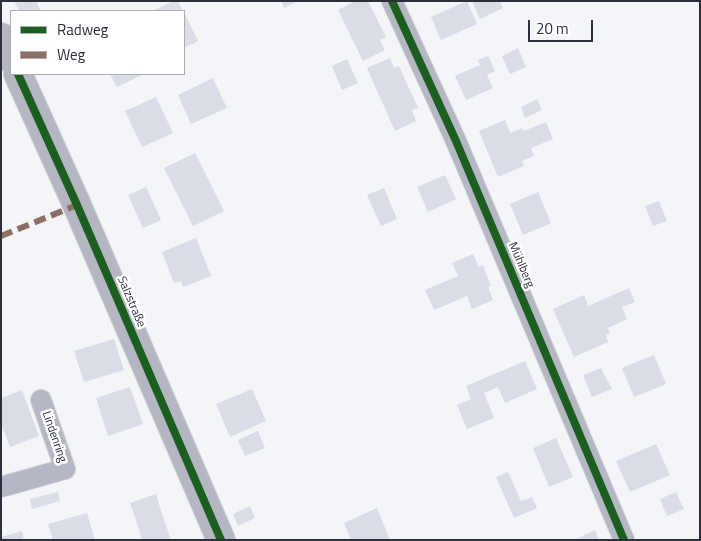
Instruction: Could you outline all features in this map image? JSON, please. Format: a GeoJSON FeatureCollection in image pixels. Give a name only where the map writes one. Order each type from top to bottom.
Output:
{"type":"FeatureCollection","features":[{"type":"Feature","properties":{"kind":"street","name":"Mühlberg"},"geometry":{"type":"LineString","coordinates":[[392,1],[456,141],[624,540]]}},
{"type":"Feature","properties":{"kind":"street"},"geometry":{"type":"LineString","coordinates":[[1,37],[10,57]]}},
{"type":"Feature","properties":{"kind":"street","name":"Salzstraße"},"geometry":{"type":"LineString","coordinates":[[18,75],[77,205],[221,540]]}},
{"type":"Feature","properties":{"kind":"street","name":"Lindenring"},"geometry":{"type":"LineString","coordinates":[[1,487],[65,469],[41,400]]}},
{"type":"Feature","properties":{"kind":"building"},"geometry":{"type":"Polygon","coordinates":[[[14,1],[40,1],[37,3],[40,10],[18,10],[14,1]]]}},
{"type":"Feature","properties":{"kind":"building"},"geometry":{"type":"Polygon","coordinates":[[[173,1],[178,1],[182,10],[155,10],[173,1]]]}},
{"type":"Feature","properties":{"kind":"building"},"geometry":{"type":"Polygon","coordinates":[[[281,1],[298,1],[284,8],[281,1]]]}},
{"type":"Feature","properties":{"kind":"building"},"geometry":{"type":"Polygon","coordinates":[[[355,1],[368,1],[386,37],[380,40],[385,50],[363,61],[338,10],[355,1]]]}},
{"type":"Feature","properties":{"kind":"building"},"geometry":{"type":"Polygon","coordinates":[[[467,1],[477,24],[441,40],[431,17],[467,1]]]}},
{"type":"Feature","properties":{"kind":"building"},"geometry":{"type":"Polygon","coordinates":[[[472,1],[500,1],[503,8],[480,19],[472,1]]]}},
{"type":"Feature","properties":{"kind":"building"},"geometry":{"type":"Polygon","coordinates":[[[185,14],[198,41],[185,48],[185,14]]]}},
{"type":"Feature","properties":{"kind":"building"},"geometry":{"type":"Polygon","coordinates":[[[518,48],[526,67],[510,74],[502,56],[518,48]]]}},
{"type":"Feature","properties":{"kind":"building"},"geometry":{"type":"Polygon","coordinates":[[[488,56],[495,71],[487,75],[493,88],[466,100],[455,76],[480,65],[478,60],[488,56]]]}},
{"type":"Feature","properties":{"kind":"building"},"geometry":{"type":"Polygon","coordinates":[[[390,58],[394,68],[399,66],[418,108],[412,110],[416,121],[395,131],[367,68],[390,58]]]}},
{"type":"Feature","properties":{"kind":"building"},"geometry":{"type":"Polygon","coordinates":[[[347,59],[358,83],[342,90],[332,66],[347,59]]]}},
{"type":"Feature","properties":{"kind":"building"},"geometry":{"type":"Polygon","coordinates":[[[111,75],[142,75],[117,87],[111,75]]]}},
{"type":"Feature","properties":{"kind":"building"},"geometry":{"type":"Polygon","coordinates":[[[213,78],[227,108],[191,124],[178,95],[213,78]]]}},
{"type":"Feature","properties":{"kind":"building"},"geometry":{"type":"Polygon","coordinates":[[[156,97],[173,133],[142,147],[125,111],[156,97]]]}},
{"type":"Feature","properties":{"kind":"building"},"geometry":{"type":"Polygon","coordinates":[[[537,99],[542,110],[525,118],[521,107],[537,99]]]}},
{"type":"Feature","properties":{"kind":"building"},"geometry":{"type":"Polygon","coordinates":[[[505,120],[510,133],[522,128],[524,131],[546,122],[553,139],[531,148],[534,156],[522,161],[524,166],[498,177],[479,131],[505,120]]]}},
{"type":"Feature","properties":{"kind":"building"},"geometry":{"type":"Polygon","coordinates":[[[195,153],[224,211],[193,226],[164,168],[195,153]]]}},
{"type":"Feature","properties":{"kind":"building"},"geometry":{"type":"Polygon","coordinates":[[[445,175],[456,199],[428,212],[417,187],[445,175]]]}},
{"type":"Feature","properties":{"kind":"building"},"geometry":{"type":"Polygon","coordinates":[[[146,187],[161,220],[143,228],[128,195],[146,187]]]}},
{"type":"Feature","properties":{"kind":"building"},"geometry":{"type":"Polygon","coordinates":[[[384,188],[397,219],[381,226],[367,195],[384,188]]]}},
{"type":"Feature","properties":{"kind":"building"},"geometry":{"type":"Polygon","coordinates":[[[538,192],[551,223],[523,235],[510,204],[538,192]]]}},
{"type":"Feature","properties":{"kind":"building"},"geometry":{"type":"Polygon","coordinates":[[[659,201],[667,221],[653,226],[645,206],[659,201]]]}},
{"type":"Feature","properties":{"kind":"building"},"geometry":{"type":"Polygon","coordinates":[[[196,238],[211,276],[183,287],[181,281],[174,283],[162,252],[196,238]]]}},
{"type":"Feature","properties":{"kind":"building"},"geometry":{"type":"Polygon","coordinates":[[[473,254],[479,267],[483,265],[491,286],[488,287],[493,300],[472,309],[467,296],[434,310],[425,290],[458,276],[452,263],[473,254]]]}},
{"type":"Feature","properties":{"kind":"building"},"geometry":{"type":"Polygon","coordinates":[[[629,288],[635,302],[622,307],[627,319],[608,328],[610,333],[606,335],[608,342],[574,357],[553,309],[584,295],[588,306],[629,288]]]}},
{"type":"Feature","properties":{"kind":"building"},"geometry":{"type":"Polygon","coordinates":[[[114,339],[124,370],[84,382],[74,351],[114,339]]]}},
{"type":"Feature","properties":{"kind":"building"},"geometry":{"type":"Polygon","coordinates":[[[654,355],[666,384],[634,397],[622,368],[654,355]]]}},
{"type":"Feature","properties":{"kind":"building"},"geometry":{"type":"Polygon","coordinates":[[[525,361],[537,389],[505,403],[498,387],[484,393],[494,418],[467,429],[457,405],[471,399],[466,386],[525,361]]]}},
{"type":"Feature","properties":{"kind":"building"},"geometry":{"type":"Polygon","coordinates":[[[601,368],[612,389],[592,397],[583,375],[601,368]]]}},
{"type":"Feature","properties":{"kind":"building"},"geometry":{"type":"Polygon","coordinates":[[[130,387],[143,424],[108,436],[96,398],[130,387]]]}},
{"type":"Feature","properties":{"kind":"building"},"geometry":{"type":"Polygon","coordinates":[[[252,389],[266,421],[230,437],[216,404],[252,389]]]}},
{"type":"Feature","properties":{"kind":"building"},"geometry":{"type":"Polygon","coordinates":[[[22,390],[39,436],[10,447],[1,424],[1,398],[22,390]]]}},
{"type":"Feature","properties":{"kind":"building"},"geometry":{"type":"Polygon","coordinates":[[[258,431],[265,448],[245,456],[238,440],[258,431]]]}},
{"type":"Feature","properties":{"kind":"building"},"geometry":{"type":"Polygon","coordinates":[[[556,438],[573,477],[549,487],[533,448],[556,438]]]}},
{"type":"Feature","properties":{"kind":"building"},"geometry":{"type":"Polygon","coordinates":[[[656,444],[670,475],[630,492],[616,461],[656,444]]]}},
{"type":"Feature","properties":{"kind":"building"},"geometry":{"type":"Polygon","coordinates":[[[508,472],[521,501],[532,497],[537,508],[514,518],[496,477],[508,472]]]}},
{"type":"Feature","properties":{"kind":"building"},"geometry":{"type":"Polygon","coordinates":[[[58,492],[60,501],[32,509],[30,499],[58,492]]]}},
{"type":"Feature","properties":{"kind":"building"},"geometry":{"type":"Polygon","coordinates":[[[676,492],[684,509],[667,516],[660,499],[676,492]]]}},
{"type":"Feature","properties":{"kind":"building"},"geometry":{"type":"Polygon","coordinates":[[[156,494],[171,540],[142,540],[130,503],[156,494]]]}},
{"type":"Feature","properties":{"kind":"building"},"geometry":{"type":"Polygon","coordinates":[[[250,506],[255,518],[238,526],[233,514],[250,506]]]}},
{"type":"Feature","properties":{"kind":"building"},"geometry":{"type":"Polygon","coordinates":[[[377,508],[390,540],[351,540],[344,523],[377,508]]]}},
{"type":"Feature","properties":{"kind":"building"},"geometry":{"type":"Polygon","coordinates":[[[87,513],[95,540],[53,540],[48,524],[87,513]]]}},
{"type":"Feature","properties":{"kind":"building"},"geometry":{"type":"Polygon","coordinates":[[[595,530],[599,540],[574,540],[595,530]]]}},
{"type":"Feature","properties":{"kind":"building"},"geometry":{"type":"Polygon","coordinates":[[[22,531],[24,540],[1,540],[1,537],[22,531]]]}},
{"type":"Feature","properties":{"kind":"marked path"},"geometry":{"type":"LineString","coordinates":[[1,236],[77,205]]}},
{"type":"Feature","properties":{"kind":"cycle path"},"geometry":{"type":"LineString","coordinates":[[392,1],[456,141],[624,540]]}},
{"type":"Feature","properties":{"kind":"cycle path"},"geometry":{"type":"LineString","coordinates":[[18,75],[77,205],[221,540]]}}]}
